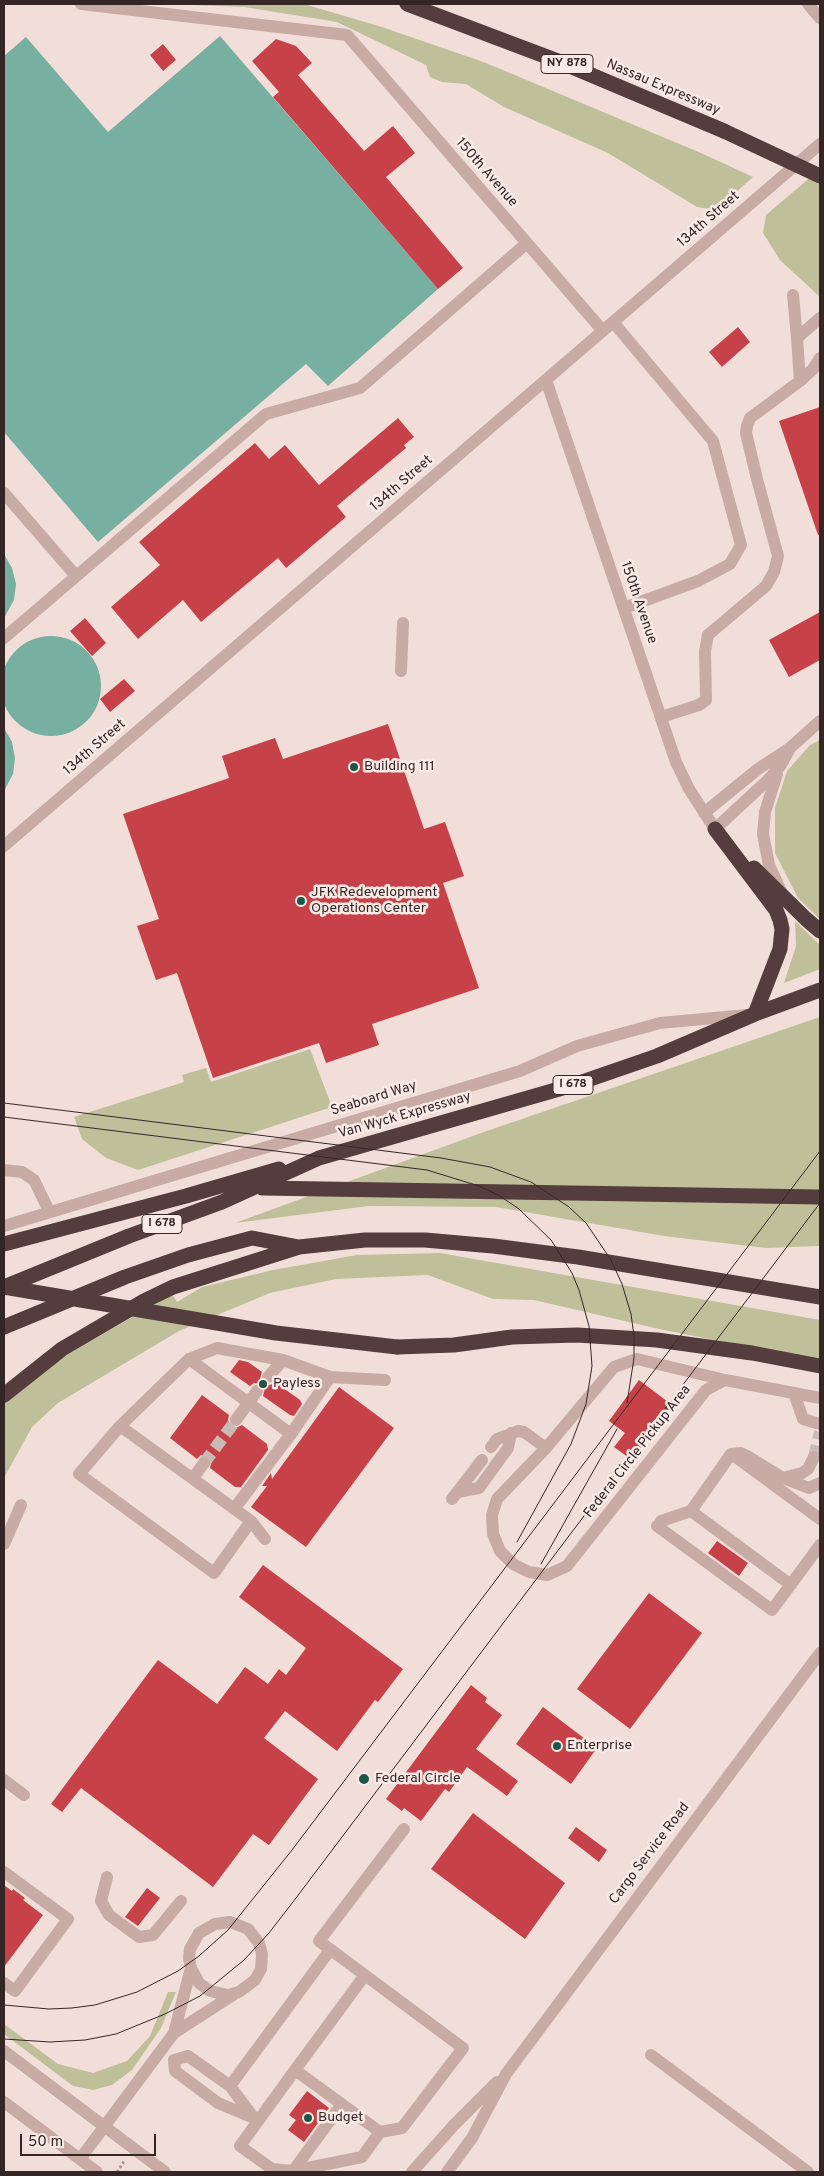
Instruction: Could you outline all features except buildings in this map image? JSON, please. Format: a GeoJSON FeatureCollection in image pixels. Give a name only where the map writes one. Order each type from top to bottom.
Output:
{"type":"FeatureCollection","features":[{"type":"Feature","properties":{"kind":"highway","name":"Nassau Expressway"},"geometry":{"type":"LineString","coordinates":[[407,4],[550,58],[724,131],[820,176]]}},
{"type":"Feature","properties":{"kind":"highway"},"geometry":{"type":"LineString","coordinates":[[715,829],[820,931]]}},
{"type":"Feature","properties":{"kind":"highway"},"geometry":{"type":"LineString","coordinates":[[715,829],[776,910],[782,929],[780,949],[755,1014]]}},
{"type":"Feature","properties":{"kind":"highway","name":"Van Wyck Expressway"},"geometry":{"type":"LineString","coordinates":[[4,1287],[129,1236],[258,1188],[319,1158],[573,1085],[657,1056],[755,1014],[820,990]]}},
{"type":"Feature","properties":{"kind":"highway"},"geometry":{"type":"LineString","coordinates":[[4,1244],[186,1196],[319,1158]]}},
{"type":"Feature","properties":{"kind":"highway"},"geometry":{"type":"LineString","coordinates":[[258,1188],[820,1197]]}},
{"type":"Feature","properties":{"kind":"highway"},"geometry":{"type":"LineString","coordinates":[[4,1328],[126,1277],[220,1246],[252,1238],[299,1247]]}},
{"type":"Feature","properties":{"kind":"highway"},"geometry":{"type":"LineString","coordinates":[[4,1395],[62,1349],[144,1301],[173,1287],[299,1247],[365,1240],[425,1240],[493,1246],[578,1257],[818,1297]]}},
{"type":"Feature","properties":{"kind":"highway"},"geometry":{"type":"LineString","coordinates":[[4,1287],[276,1333],[397,1347],[454,1344],[512,1337],[577,1335],[657,1340],[820,1366]]}},
{"type":"Feature","properties":{"kind":"street","name":"150th Avenue"},"geometry":{"type":"LineString","coordinates":[[80,4],[347,35],[527,243],[608,327],[713,441],[741,545],[730,564],[698,581],[624,608]]}},
{"type":"Feature","properties":{"kind":"street"},"geometry":{"type":"LineString","coordinates":[[808,4],[820,18]]}},
{"type":"Feature","properties":{"kind":"street","name":"134th Street"},"geometry":{"type":"LineString","coordinates":[[4,846],[820,144]]}},
{"type":"Feature","properties":{"kind":"street"},"geometry":{"type":"LineString","coordinates":[[4,638],[266,414],[360,388],[527,243]]}},
{"type":"Feature","properties":{"kind":"street"},"geometry":{"type":"LineString","coordinates":[[793,294],[800,381]]}},
{"type":"Feature","properties":{"kind":"street"},"geometry":{"type":"LineString","coordinates":[[797,338],[820,318]]}},
{"type":"Feature","properties":{"kind":"street"},"geometry":{"type":"LineString","coordinates":[[661,717],[698,705],[706,700],[705,651],[708,635],[766,586],[774,572],[778,556],[750,452],[746,426],[750,418],[800,381],[813,369],[820,358]]}},
{"type":"Feature","properties":{"kind":"street"},"geometry":{"type":"LineString","coordinates":[[800,381],[820,374]]}},
{"type":"Feature","properties":{"kind":"street","name":"150th Avenue"},"geometry":{"type":"LineString","coordinates":[[546,380],[682,775],[715,829]]}},
{"type":"Feature","properties":{"kind":"street"},"geometry":{"type":"LineString","coordinates":[[4,493],[76,576]]}},
{"type":"Feature","properties":{"kind":"street"},"geometry":{"type":"LineString","coordinates":[[401,671],[402,623]]}},
{"type":"Feature","properties":{"kind":"street"},"geometry":{"type":"LineString","coordinates":[[704,813],[758,770],[790,748],[820,721]]}},
{"type":"Feature","properties":{"kind":"street"},"geometry":{"type":"LineString","coordinates":[[788,902],[769,865],[763,834],[767,804],[781,765],[790,748]]}},
{"type":"Feature","properties":{"kind":"street"},"geometry":{"type":"LineString","coordinates":[[715,829],[768,780],[781,765]]}},
{"type":"Feature","properties":{"kind":"street","name":"Seaboard Way"},"geometry":{"type":"LineString","coordinates":[[4,1226],[520,1071],[577,1046],[660,1023],[755,1014]]}},
{"type":"Feature","properties":{"kind":"street"},"geometry":{"type":"LineString","coordinates":[[4,1170],[22,1172],[34,1180],[49,1211]]}},
{"type":"Feature","properties":{"kind":"street"},"geometry":{"type":"LineString","coordinates":[[251,1522],[214,1573],[79,1474],[120,1426],[190,1359],[217,1348],[283,1360],[330,1377],[385,1380]]}},
{"type":"Feature","properties":{"kind":"street"},"geometry":{"type":"LineString","coordinates":[[190,1359],[291,1434]]}},
{"type":"Feature","properties":{"kind":"street","name":"Federal Circle Pickup Area"},"geometry":{"type":"LineString","coordinates":[[637,1359],[725,1380],[706,1390],[566,1566],[547,1575],[529,1572],[512,1564],[500,1550],[493,1534],[492,1516],[497,1499],[546,1448],[614,1367],[637,1359]]}},
{"type":"Feature","properties":{"kind":"street"},"geometry":{"type":"LineString","coordinates":[[268,1377],[283,1360]]}},
{"type":"Feature","properties":{"kind":"street"},"geometry":{"type":"LineString","coordinates":[[234,1509],[291,1434],[330,1377]]}},
{"type":"Feature","properties":{"kind":"street"},"geometry":{"type":"LineString","coordinates":[[725,1380],[820,1398]]}},
{"type":"Feature","properties":{"kind":"street"},"geometry":{"type":"LineString","coordinates":[[236,1420],[257,1392]]}},
{"type":"Feature","properties":{"kind":"street"},"geometry":{"type":"LineString","coordinates":[[794,1393],[803,1419],[820,1424]]}},
{"type":"Feature","properties":{"kind":"street"},"geometry":{"type":"LineString","coordinates":[[120,1426],[251,1522],[265,1539]]}},
{"type":"Feature","properties":{"kind":"street"},"geometry":{"type":"LineString","coordinates":[[491,1447],[498,1439],[510,1433],[524,1432],[546,1448]]}},
{"type":"Feature","properties":{"kind":"street"},"geometry":{"type":"LineString","coordinates":[[482,1460],[455,1496],[479,1488],[508,1448],[510,1433]]}},
{"type":"Feature","properties":{"kind":"street"},"geometry":{"type":"LineString","coordinates":[[820,1483],[809,1488],[783,1478],[741,1453],[731,1454],[691,1511],[659,1524],[772,1610],[820,1545]]}},
{"type":"Feature","properties":{"kind":"street"},"geometry":{"type":"LineString","coordinates":[[731,1454],[820,1519]]}},
{"type":"Feature","properties":{"kind":"street"},"geometry":{"type":"LineString","coordinates":[[783,1478],[802,1473],[808,1469],[814,1457]]}},
{"type":"Feature","properties":{"kind":"street"},"geometry":{"type":"LineString","coordinates":[[193,1478],[204,1463]]}},
{"type":"Feature","properties":{"kind":"street"},"geometry":{"type":"LineString","coordinates":[[4,1544],[21,1505]]}},
{"type":"Feature","properties":{"kind":"street"},"geometry":{"type":"LineString","coordinates":[[691,1511],[791,1585]]}},
{"type":"Feature","properties":{"kind":"street","name":"Cargo Service Road"},"geometry":{"type":"LineString","coordinates":[[447,2172],[472,2138],[506,2074],[820,1653]]}},
{"type":"Feature","properties":{"kind":"street"},"geometry":{"type":"LineString","coordinates":[[4,1780],[24,1795]]}},
{"type":"Feature","properties":{"kind":"street"},"geometry":{"type":"LineString","coordinates":[[365,1975],[256,2120],[240,2146],[272,2169],[294,2172],[362,2157],[380,2132],[402,2128],[462,2048],[365,1975],[330,1950],[319,1941],[404,1829]]}},
{"type":"Feature","properties":{"kind":"street"},"geometry":{"type":"LineString","coordinates":[[4,1872],[68,1918],[15,1991],[4,1983]]}},
{"type":"Feature","properties":{"kind":"street"},"geometry":{"type":"LineString","coordinates":[[107,1877],[101,1900],[109,1915],[139,1937],[153,1935],[181,1901]]}},
{"type":"Feature","properties":{"kind":"street"},"geometry":{"type":"LineString","coordinates":[[174,2033],[234,1994],[249,1987],[261,1970],[262,1954],[259,1943],[248,1929],[230,1922],[221,1922],[209,1926],[194,1940],[189,1958],[195,1978],[204,1988],[219,1994],[234,1994]]}},
{"type":"Feature","properties":{"kind":"street"},"geometry":{"type":"LineString","coordinates":[[230,2086],[330,1950]]}},
{"type":"Feature","properties":{"kind":"street"},"geometry":{"type":"LineString","coordinates":[[80,2159],[174,2033],[191,1968]]}},
{"type":"Feature","properties":{"kind":"street"},"geometry":{"type":"LineString","coordinates":[[162,2050],[174,2060],[175,2071],[218,2103],[256,2120]]}},
{"type":"Feature","properties":{"kind":"street"},"geometry":{"type":"LineString","coordinates":[[4,2051],[165,2172]]}},
{"type":"Feature","properties":{"kind":"street"},"geometry":{"type":"LineString","coordinates":[[651,2055],[808,2172]]}},
{"type":"Feature","properties":{"kind":"street"},"geometry":{"type":"LineString","coordinates":[[174,2060],[188,2056],[230,2086],[256,2120]]}},
{"type":"Feature","properties":{"kind":"street"},"geometry":{"type":"LineString","coordinates":[[295,2070],[380,2132]]}},
{"type":"Feature","properties":{"kind":"street","name":"Cargo Service Road"},"geometry":{"type":"LineString","coordinates":[[412,2172],[454,2125],[506,2074]]}},
{"type":"Feature","properties":{"kind":"street"},"geometry":{"type":"LineString","coordinates":[[4,2102],[97,2172]]}},
{"type":"Feature","properties":{"kind":"street"},"geometry":{"type":"LineString","coordinates":[[294,2172],[342,2104]]}},
{"type":"Feature","properties":{"kind":"path"},"geometry":{"type":"LineString","coordinates":[[117,2172],[127,2157]]}},
{"type":"Feature","properties":{"kind":"green space"},"geometry":{"type":"Polygon","coordinates":[[[168,4],[304,4],[382,27],[486,63],[701,153],[753,177],[716,210],[697,207],[608,153],[504,107],[466,84],[442,82],[430,77],[426,65],[337,22],[244,7],[168,4]]]}},
{"type":"Feature","properties":{"kind":"green space"},"geometry":{"type":"Polygon","coordinates":[[[820,169],[820,297],[780,260],[763,233],[766,215],[820,169]]]}},
{"type":"Feature","properties":{"kind":"green space"},"geometry":{"type":"Polygon","coordinates":[[[820,740],[820,919],[798,898],[775,853],[775,808],[787,771],[810,745],[820,740]]]}},
{"type":"Feature","properties":{"kind":"green space"},"geometry":{"type":"Polygon","coordinates":[[[795,921],[820,945],[820,969],[784,983],[796,946],[795,921]]]}},
{"type":"Feature","properties":{"kind":"green space"},"geometry":{"type":"Polygon","coordinates":[[[820,1017],[820,1246],[766,1248],[664,1236],[496,1207],[369,1206],[235,1223],[481,1133],[820,1017]]]}},
{"type":"Feature","properties":{"kind":"green space"},"geometry":{"type":"Polygon","coordinates":[[[310,1049],[332,1107],[138,1170],[106,1158],[82,1139],[74,1117],[184,1082],[182,1075],[206,1068],[211,1082],[310,1049]]]}},
{"type":"Feature","properties":{"kind":"green space"},"geometry":{"type":"Polygon","coordinates":[[[440,1253],[820,1320],[820,1361],[659,1329],[534,1300],[493,1299],[428,1275],[336,1279],[270,1293],[179,1331],[58,1403],[32,1427],[4,1478],[4,1402],[43,1369],[172,1294],[177,1302],[202,1287],[273,1270],[357,1255],[440,1253]]]}},
{"type":"Feature","properties":{"kind":"green space"},"geometry":{"type":"Polygon","coordinates":[[[168,1992],[176,1992],[161,2028],[132,2070],[112,2085],[93,2090],[73,2086],[4,2034],[4,2024],[58,2064],[93,2073],[127,2061],[150,2036],[168,1992]]]}},
{"type":"Feature","properties":{"kind":"water"},"geometry":{"type":"Polygon","coordinates":[[[220,36],[438,289],[328,386],[306,364],[98,542],[4,432],[4,56],[26,37],[108,132],[220,36]]]}},
{"type":"Feature","properties":{"kind":"water"},"geometry":{"type":"Polygon","coordinates":[[[4,554],[12,568],[16,584],[14,600],[4,618],[4,554]]]}},
{"type":"Feature","properties":{"kind":"water"},"geometry":{"type":"Polygon","coordinates":[[[51,636],[70,640],[86,651],[97,667],[101,686],[97,705],[86,721],[70,732],[51,736],[32,732],[16,721],[5,705],[1,686],[5,667],[16,651],[32,640],[51,636]]]}},
{"type":"Feature","properties":{"kind":"water"},"geometry":{"type":"Polygon","coordinates":[[[4,728],[12,742],[15,758],[13,774],[4,791],[4,728]]]}},
{"type":"Feature","properties":{"kind":"tunnel"},"geometry":{"type":"LineString","coordinates":[[204,1463],[236,1420]]}},
{"type":"Feature","properties":{"kind":"tunnel"},"geometry":{"type":"LineString","coordinates":[[814,1457],[820,1432]]}},
{"type":"Feature","properties":{"kind":"tram line"},"geometry":{"type":"LineString","coordinates":[[4,1103],[441,1158],[490,1167],[531,1182],[569,1207],[586,1223],[611,1260],[622,1284],[631,1314],[634,1336],[634,1358],[627,1403]]}},
{"type":"Feature","properties":{"kind":"tram line"},"geometry":{"type":"LineString","coordinates":[[4,1117],[427,1170],[479,1186],[500,1196],[519,1209],[551,1240],[572,1273],[589,1326],[592,1366],[586,1404],[571,1444],[517,1542]]}},
{"type":"Feature","properties":{"kind":"tram line"},"geometry":{"type":"LineString","coordinates":[[4,2005],[49,2009],[72,2008],[95,2005],[137,1992],[178,1971],[199,1956],[228,1930],[292,1850],[820,1151]]}},
{"type":"Feature","properties":{"kind":"tram line"},"geometry":{"type":"LineString","coordinates":[[4,2039],[50,2042],[85,2040],[116,2034],[165,2014],[200,1996],[244,1960],[269,1933],[296,1898],[820,1203]]}},
{"type":"Feature","properties":{"kind":"tram line"},"geometry":{"type":"LineString","coordinates":[[541,1564],[617,1429]]}},
{"type":"Feature","properties":{"kind":"place","name":"Building 111"},"geometry":{"type":"Point","coordinates":[354,767]}},
{"type":"Feature","properties":{"kind":"place","name":"JFK Redevelopment Operations Center"},"geometry":{"type":"Point","coordinates":[301,901]}},
{"type":"Feature","properties":{"kind":"place","name":"Payless"},"geometry":{"type":"Point","coordinates":[263,1384]}},
{"type":"Feature","properties":{"kind":"place","name":"Enterprise"},"geometry":{"type":"Point","coordinates":[557,1746]}},
{"type":"Feature","properties":{"kind":"place","name":"Federal Circle"},"geometry":{"type":"Point","coordinates":[364,1779]}},
{"type":"Feature","properties":{"kind":"place","name":"Budget"},"geometry":{"type":"Point","coordinates":[308,2118]}}]}
